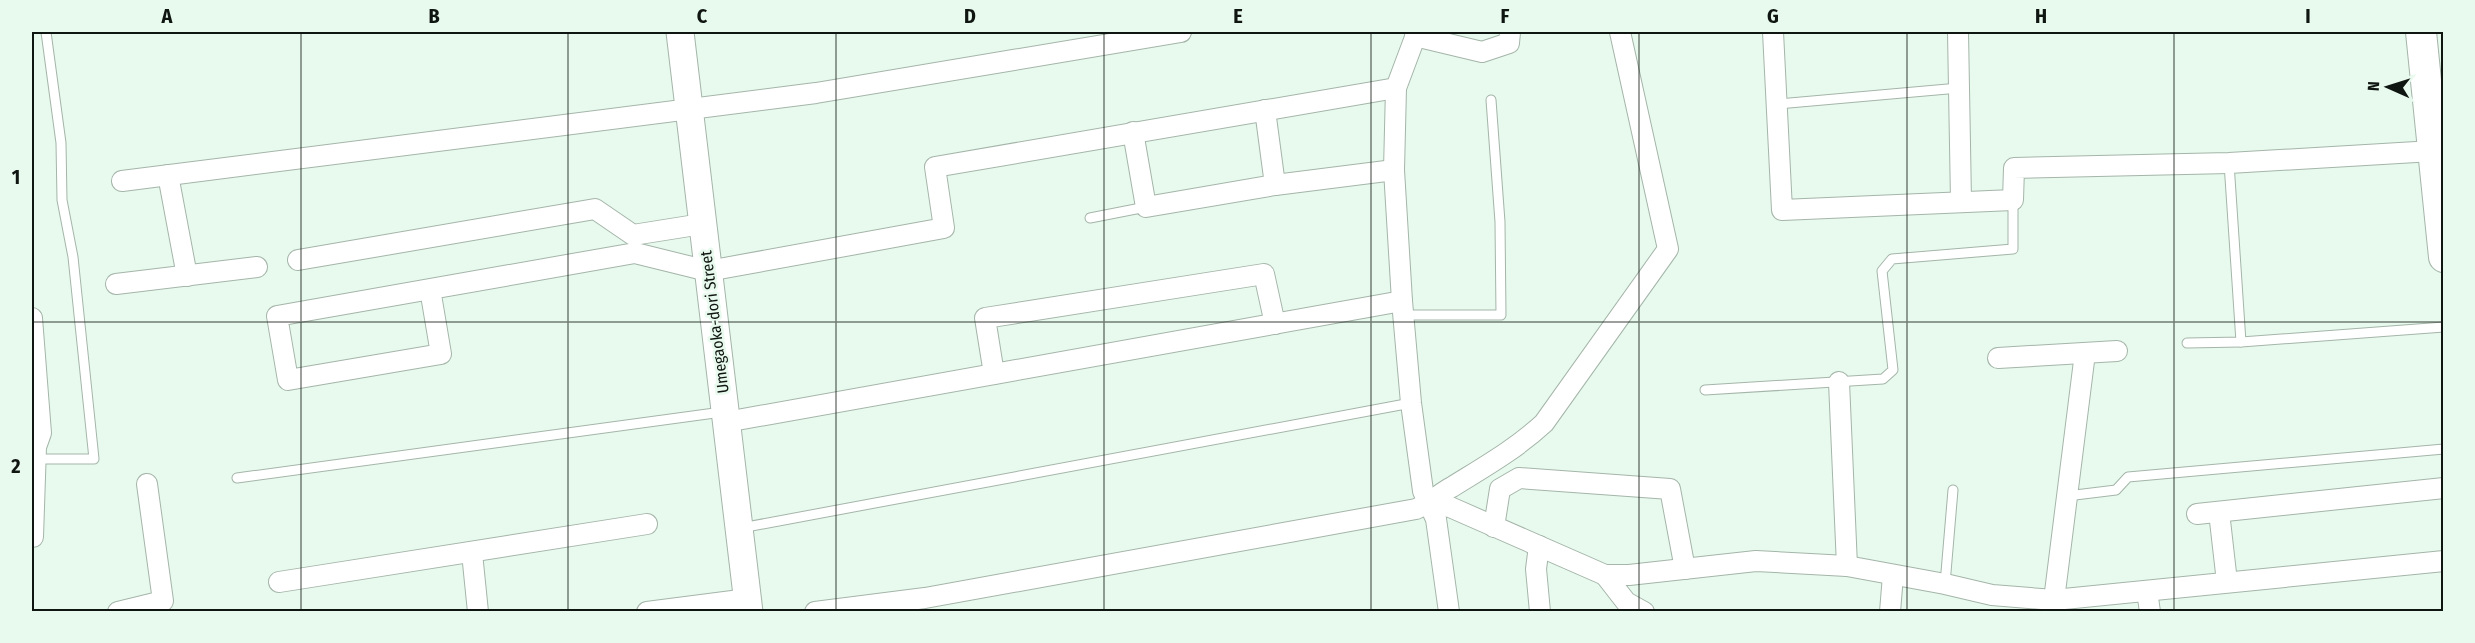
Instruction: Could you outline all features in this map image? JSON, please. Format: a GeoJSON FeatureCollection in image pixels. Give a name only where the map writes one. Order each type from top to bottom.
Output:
{"type":"FeatureCollection","features":[{"type":"Feature","properties":{"kind":"main road"},"geometry":{"type":"LineString","coordinates":[[2421,32],[2436,117],[2437,170],[2444,257]]}},
{"type":"Feature","properties":{"kind":"street","name":"Umegaoka-dori Street"},"geometry":{"type":"LineString","coordinates":[[680,32],[749,605]]}},
{"type":"Feature","properties":{"kind":"street"},"geometry":{"type":"LineString","coordinates":[[122,181],[461,136],[816,93],[1181,32]]}},
{"type":"Feature","properties":{"kind":"street"},"geometry":{"type":"LineString","coordinates":[[1449,612],[1437,519],[1423,491],[1411,403],[1394,170],[1396,88],[1416,34],[1482,52],[1509,43],[1510,32]]}},
{"type":"Feature","properties":{"kind":"street"},"geometry":{"type":"LineString","coordinates":[[815,612],[925,598],[1416,509],[1428,504],[1445,491],[1521,445],[1544,423],[1668,249],[1620,32]]}},
{"type":"Feature","properties":{"kind":"street"},"geometry":{"type":"LineString","coordinates":[[1773,32],[1782,210],[2013,200],[2014,168],[2229,163],[2437,170]]}},
{"type":"Feature","properties":{"kind":"street"},"geometry":{"type":"LineString","coordinates":[[1958,32],[1961,201]]}},
{"type":"Feature","properties":{"kind":"street"},"geometry":{"type":"LineString","coordinates":[[430,289],[441,354],[288,380],[277,316],[430,289],[635,253],[708,271],[944,228],[935,166],[1396,88]]}},
{"type":"Feature","properties":{"kind":"street"},"geometry":{"type":"LineString","coordinates":[[1265,110],[1275,185]]}},
{"type":"Feature","properties":{"kind":"street"},"geometry":{"type":"LineString","coordinates":[[1133,132],[1146,207],[1275,185],[1394,170]]}},
{"type":"Feature","properties":{"kind":"street"},"geometry":{"type":"LineString","coordinates":[[168,175],[187,276]]}},
{"type":"Feature","properties":{"kind":"street"},"geometry":{"type":"LineString","coordinates":[[298,260],[595,209],[633,235],[702,224]]}},
{"type":"Feature","properties":{"kind":"street"},"geometry":{"type":"LineString","coordinates":[[116,284],[257,267]]}},
{"type":"Feature","properties":{"kind":"street"},"geometry":{"type":"LineString","coordinates":[[994,374],[985,318],[1264,274],[1275,324]]}},
{"type":"Feature","properties":{"kind":"street"},"geometry":{"type":"LineString","coordinates":[[725,417],[994,374],[1275,324],[1403,308]]}},
{"type":"Feature","properties":{"kind":"street"},"geometry":{"type":"LineString","coordinates":[[32,318],[41,433],[34,451],[32,537]]}},
{"type":"Feature","properties":{"kind":"street"},"geometry":{"type":"LineString","coordinates":[[1998,358],[2117,351]]}},
{"type":"Feature","properties":{"kind":"street"},"geometry":{"type":"LineString","coordinates":[[2054,600],[2085,353]]}},
{"type":"Feature","properties":{"kind":"street"},"geometry":{"type":"LineString","coordinates":[[1839,382],[1848,566]]}},
{"type":"Feature","properties":{"kind":"street"},"geometry":{"type":"LineString","coordinates":[[1494,527],[1500,489],[1519,478],[1670,489],[1685,569]]}},
{"type":"Feature","properties":{"kind":"street"},"geometry":{"type":"LineString","coordinates":[[118,612],[163,601],[147,484]]}},
{"type":"Feature","properties":{"kind":"street"},"geometry":{"type":"LineString","coordinates":[[2197,514],[2444,488]]}},
{"type":"Feature","properties":{"kind":"street"},"geometry":{"type":"LineString","coordinates":[[1428,504],[1450,507],[1605,575],[1629,575],[1756,561],[1848,566],[1992,595],[2054,600],[2444,561]]}},
{"type":"Feature","properties":{"kind":"street"},"geometry":{"type":"LineString","coordinates":[[2219,512],[2227,582]]}},
{"type":"Feature","properties":{"kind":"street"},"geometry":{"type":"LineString","coordinates":[[279,582],[647,524]]}},
{"type":"Feature","properties":{"kind":"street"},"geometry":{"type":"LineString","coordinates":[[1539,546],[1536,569],[1540,612]]}},
{"type":"Feature","properties":{"kind":"street"},"geometry":{"type":"LineString","coordinates":[[471,553],[478,612]]}},
{"type":"Feature","properties":{"kind":"street"},"geometry":{"type":"LineString","coordinates":[[1605,575],[1627,607],[1644,612]]}},
{"type":"Feature","properties":{"kind":"street"},"geometry":{"type":"LineString","coordinates":[[1890,612],[1893,575]]}},
{"type":"Feature","properties":{"kind":"street"},"geometry":{"type":"LineString","coordinates":[[2147,591],[2150,612]]}},
{"type":"Feature","properties":{"kind":"street"},"geometry":{"type":"LineString","coordinates":[[647,612],[749,605]]}},
{"type":"Feature","properties":{"kind":"lane"},"geometry":{"type":"LineString","coordinates":[[34,451],[94,459],[73,257],[62,200],[61,142],[46,32]]}},
{"type":"Feature","properties":{"kind":"lane"},"geometry":{"type":"LineString","coordinates":[[1777,104],[1959,88]]}},
{"type":"Feature","properties":{"kind":"lane"},"geometry":{"type":"LineString","coordinates":[[1403,308],[1501,315],[1500,222],[1491,100]]}},
{"type":"Feature","properties":{"kind":"lane"},"geometry":{"type":"LineString","coordinates":[[2229,163],[2241,342]]}},
{"type":"Feature","properties":{"kind":"lane"},"geometry":{"type":"LineString","coordinates":[[1705,390],[1883,379],[1893,370],[1882,271],[1892,259],[2013,249],[2013,200]]}},
{"type":"Feature","properties":{"kind":"lane"},"geometry":{"type":"LineString","coordinates":[[1090,218],[1146,207]]}},
{"type":"Feature","properties":{"kind":"lane"},"geometry":{"type":"LineString","coordinates":[[2187,343],[2241,342],[2444,327]]}},
{"type":"Feature","properties":{"kind":"lane"},"geometry":{"type":"LineString","coordinates":[[739,529],[1411,403]]}},
{"type":"Feature","properties":{"kind":"lane"},"geometry":{"type":"LineString","coordinates":[[237,478],[725,417]]}},
{"type":"Feature","properties":{"kind":"lane"},"geometry":{"type":"LineString","coordinates":[[2067,495],[2116,490],[2128,477],[2444,448]]}},
{"type":"Feature","properties":{"kind":"lane"},"geometry":{"type":"LineString","coordinates":[[1945,584],[1953,490]]}}]}
